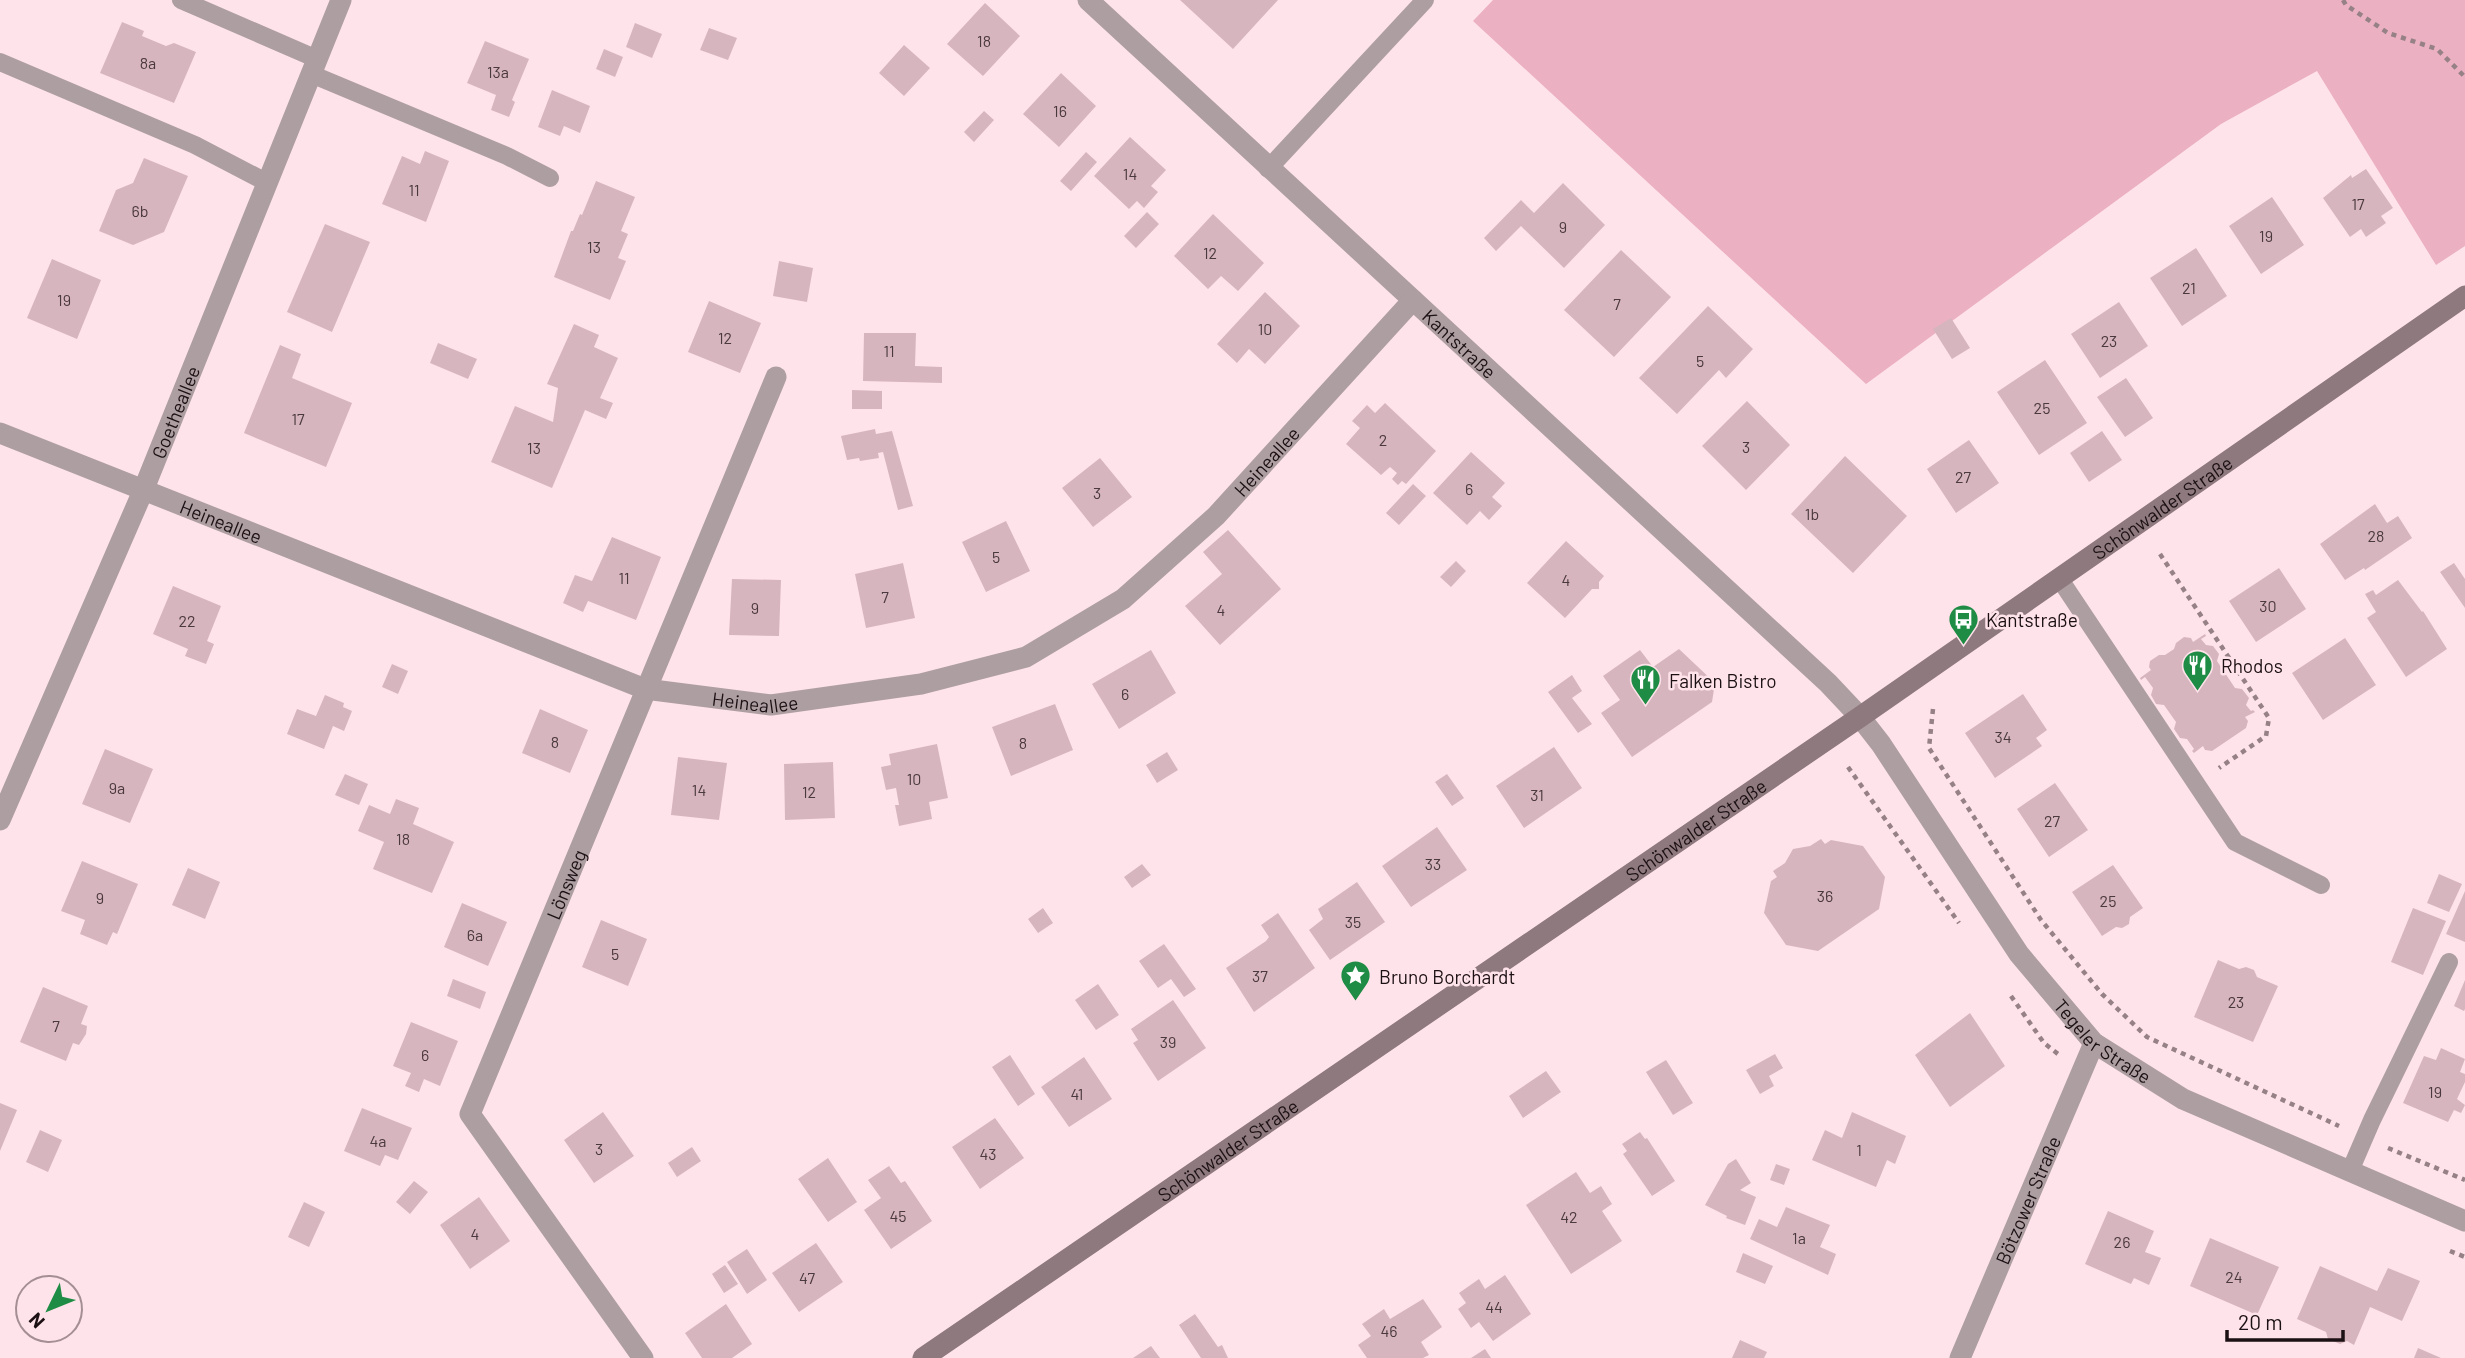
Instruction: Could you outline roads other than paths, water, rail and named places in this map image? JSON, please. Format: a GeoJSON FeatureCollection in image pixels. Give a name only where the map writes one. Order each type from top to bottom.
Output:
{"type":"FeatureCollection","features":[{"type":"Feature","properties":{"kind":"main road","name":"Schönwalder Straße"},"geometry":{"type":"LineString","coordinates":[[923,1358],[1860,717],[2465,296]]}},
{"type":"Feature","properties":{"kind":"street","name":"Goetheallee"},"geometry":{"type":"LineString","coordinates":[[0,820],[143,491],[341,0]]}},
{"type":"Feature","properties":{"kind":"street","name":"Kantstraße"},"geometry":{"type":"LineString","coordinates":[[1088,0],[1268,169],[1828,683],[1860,717]]}},
{"type":"Feature","properties":{"kind":"street","name":"Heineallee"},"geometry":{"type":"LineString","coordinates":[[0,433],[645,689],[771,705],[921,684],[1026,657],[1123,599],[1216,516],[1413,300]]}},
{"type":"Feature","properties":{"kind":"street","name":"Lönsweg"},"geometry":{"type":"LineString","coordinates":[[643,1358],[470,1114],[776,377]]}},
{"type":"Feature","properties":{"kind":"street","name":"Tegeler Straße"},"geometry":{"type":"LineString","coordinates":[[1860,717],[1881,744],[2019,954],[2094,1043],[2183,1099],[2465,1221]]}},
{"type":"Feature","properties":{"kind":"street","name":"Bötzower Straße"},"geometry":{"type":"LineString","coordinates":[[1960,1358],[2094,1043]]}},
{"type":"Feature","properties":{"kind":"lane"},"geometry":{"type":"LineString","coordinates":[[181,0],[314,67],[550,178]]}},
{"type":"Feature","properties":{"kind":"lane"},"geometry":{"type":"LineString","coordinates":[[1268,169],[1424,0]]}},
{"type":"Feature","properties":{"kind":"lane"},"geometry":{"type":"LineString","coordinates":[[0,62],[195,145],[266,182]]}},
{"type":"Feature","properties":{"kind":"lane"},"geometry":{"type":"LineString","coordinates":[[2059,578],[2235,842],[2321,885]]}},
{"type":"Feature","properties":{"kind":"lane"},"geometry":{"type":"LineString","coordinates":[[2350,1171],[2449,962]]}},
{"type":"Feature","properties":{"kind":"place","name":"Kantstraße"},"geometry":{"type":"Point","coordinates":[1963,646]}},
{"type":"Feature","properties":{"kind":"place","name":"Rhodos"},"geometry":{"type":"Point","coordinates":[2198,692]}},
{"type":"Feature","properties":{"kind":"place","name":"Falken Bistro"},"geometry":{"type":"Point","coordinates":[1646,707]}},
{"type":"Feature","properties":{"kind":"place","name":"Bruno Borchardt"},"geometry":{"type":"Point","coordinates":[1356,1003]}}]}
